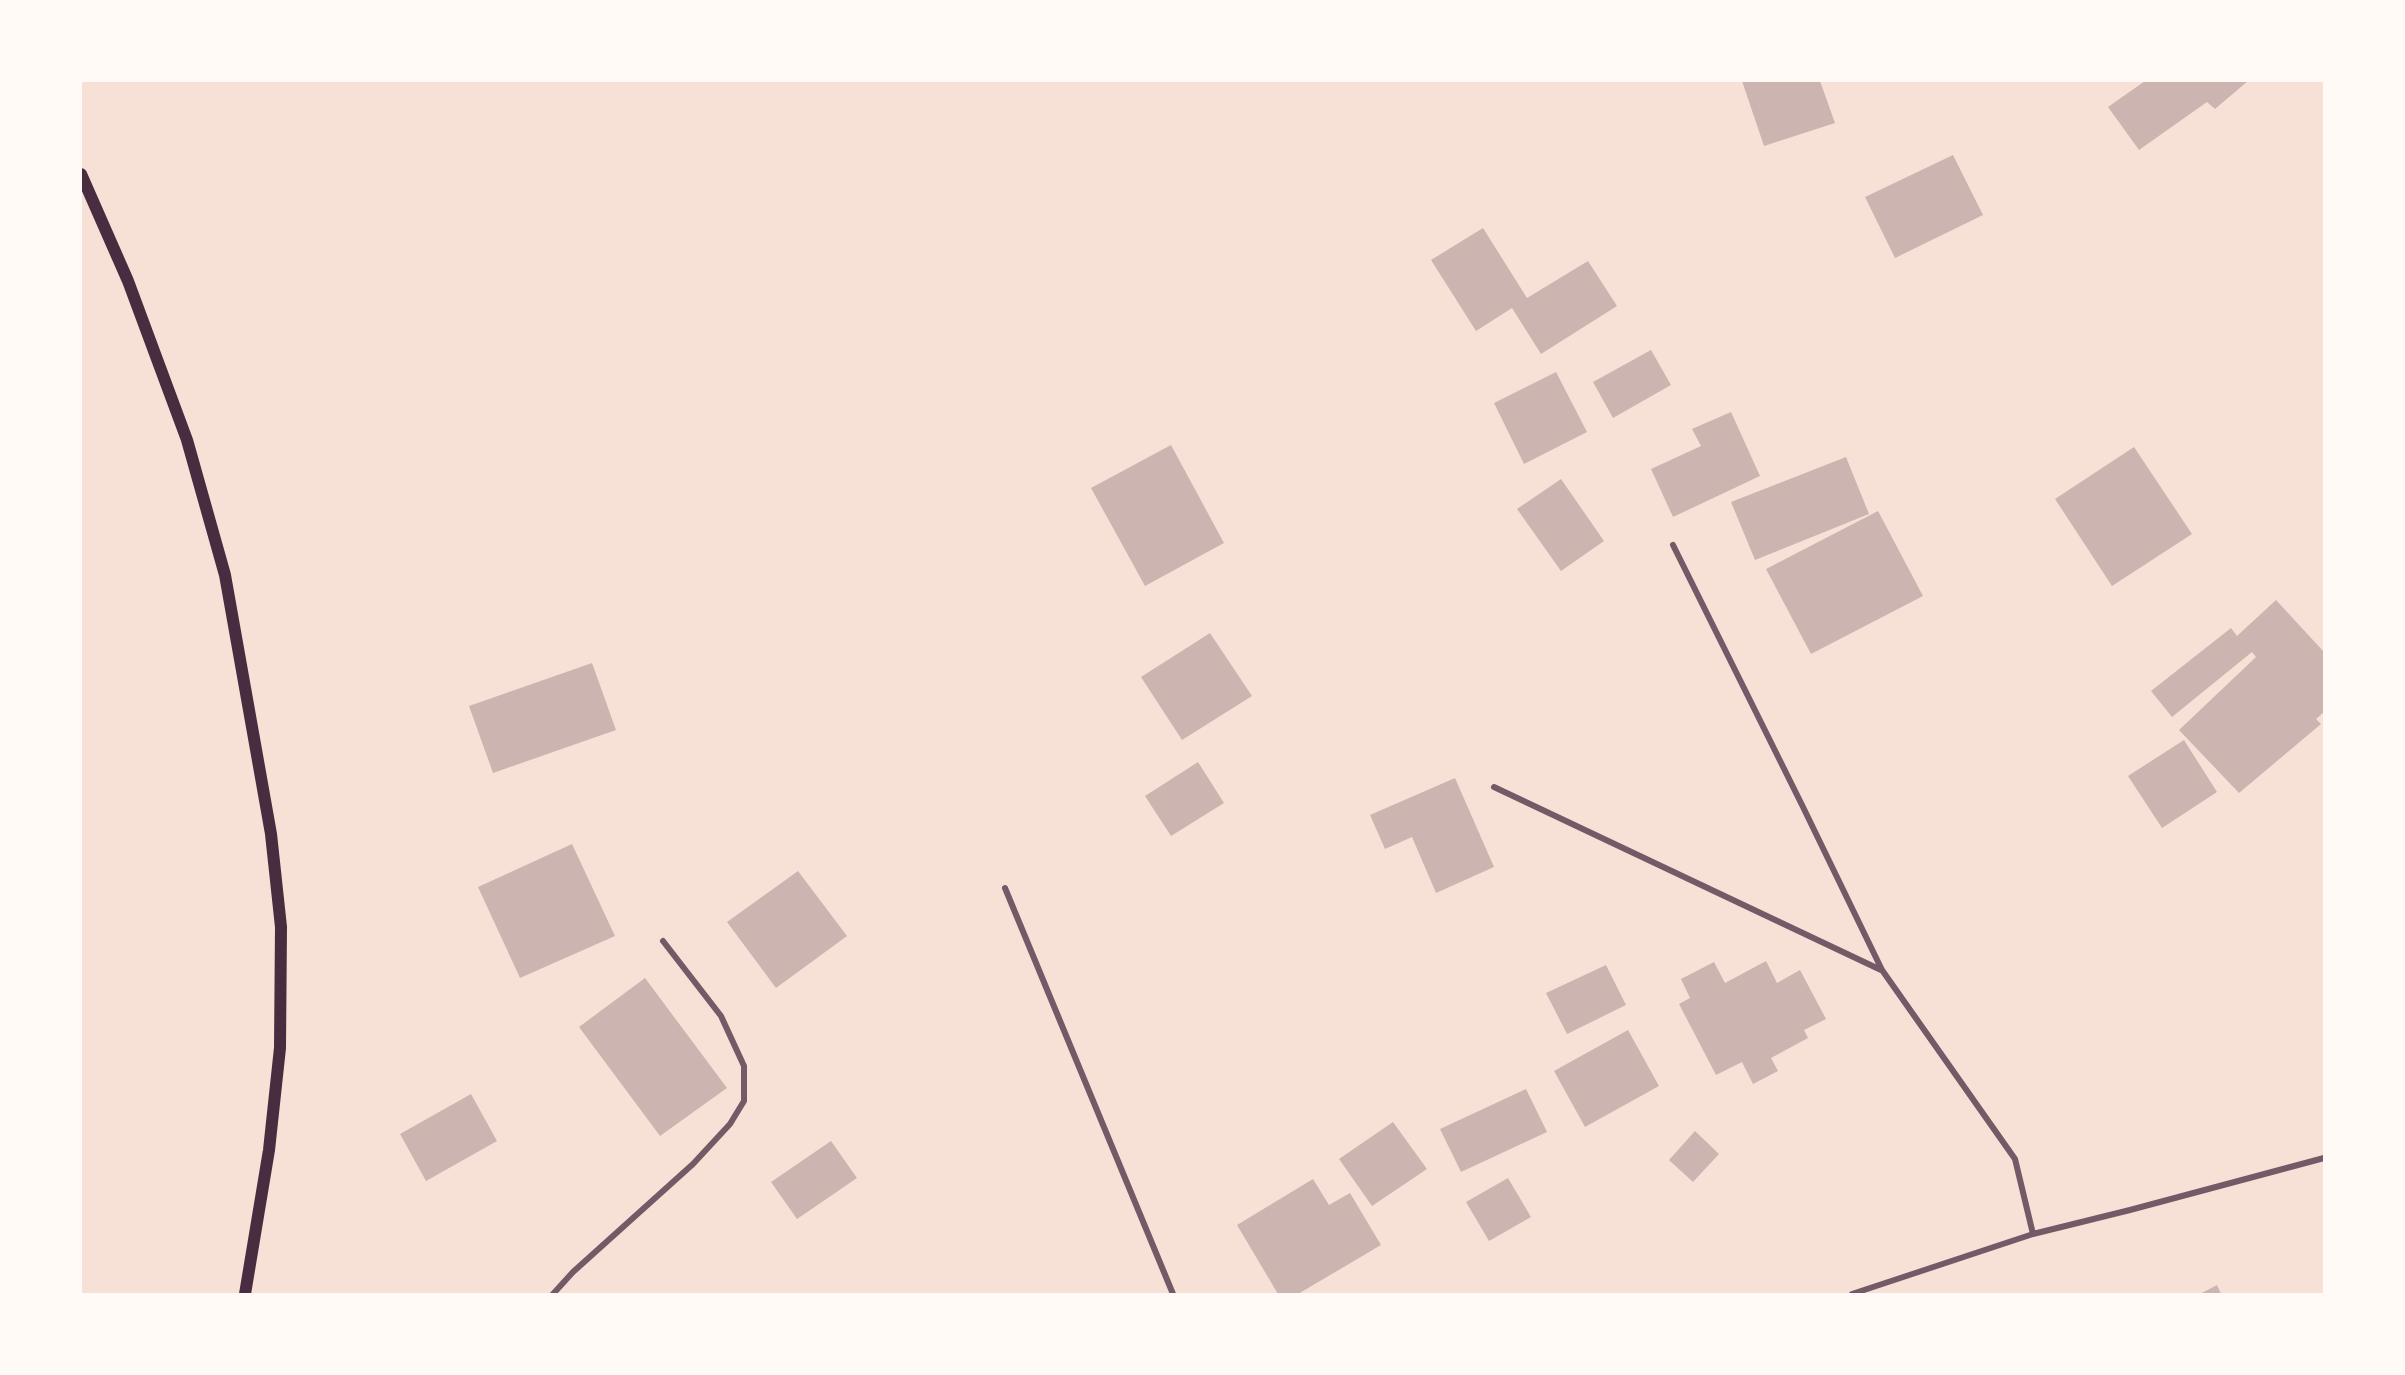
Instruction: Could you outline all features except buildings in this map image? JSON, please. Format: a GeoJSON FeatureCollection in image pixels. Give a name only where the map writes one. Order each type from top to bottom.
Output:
{"type":"FeatureCollection","features":[{"type":"Feature","properties":{"kind":"main road"},"geometry":{"type":"LineString","coordinates":[[81,174],[128,281],[190,451],[225,575],[270,834],[281,927],[280,1048],[269,1150],[245,1294]]}},
{"type":"Feature","properties":{"kind":"street"},"geometry":{"type":"LineString","coordinates":[[1673,545],[1882,970],[2015,1159],[2032,1234]]}},
{"type":"Feature","properties":{"kind":"street"},"geometry":{"type":"LineString","coordinates":[[1494,787],[1882,970]]}},
{"type":"Feature","properties":{"kind":"street"},"geometry":{"type":"LineString","coordinates":[[1005,888],[1173,1294]]}},
{"type":"Feature","properties":{"kind":"street"},"geometry":{"type":"LineString","coordinates":[[553,1294],[573,1272],[693,1164],[730,1124],[744,1101],[744,1066],[721,1016],[663,941]]}},
{"type":"Feature","properties":{"kind":"street"},"geometry":{"type":"LineString","coordinates":[[1852,1294],[2032,1234],[2324,1158]]}}]}
